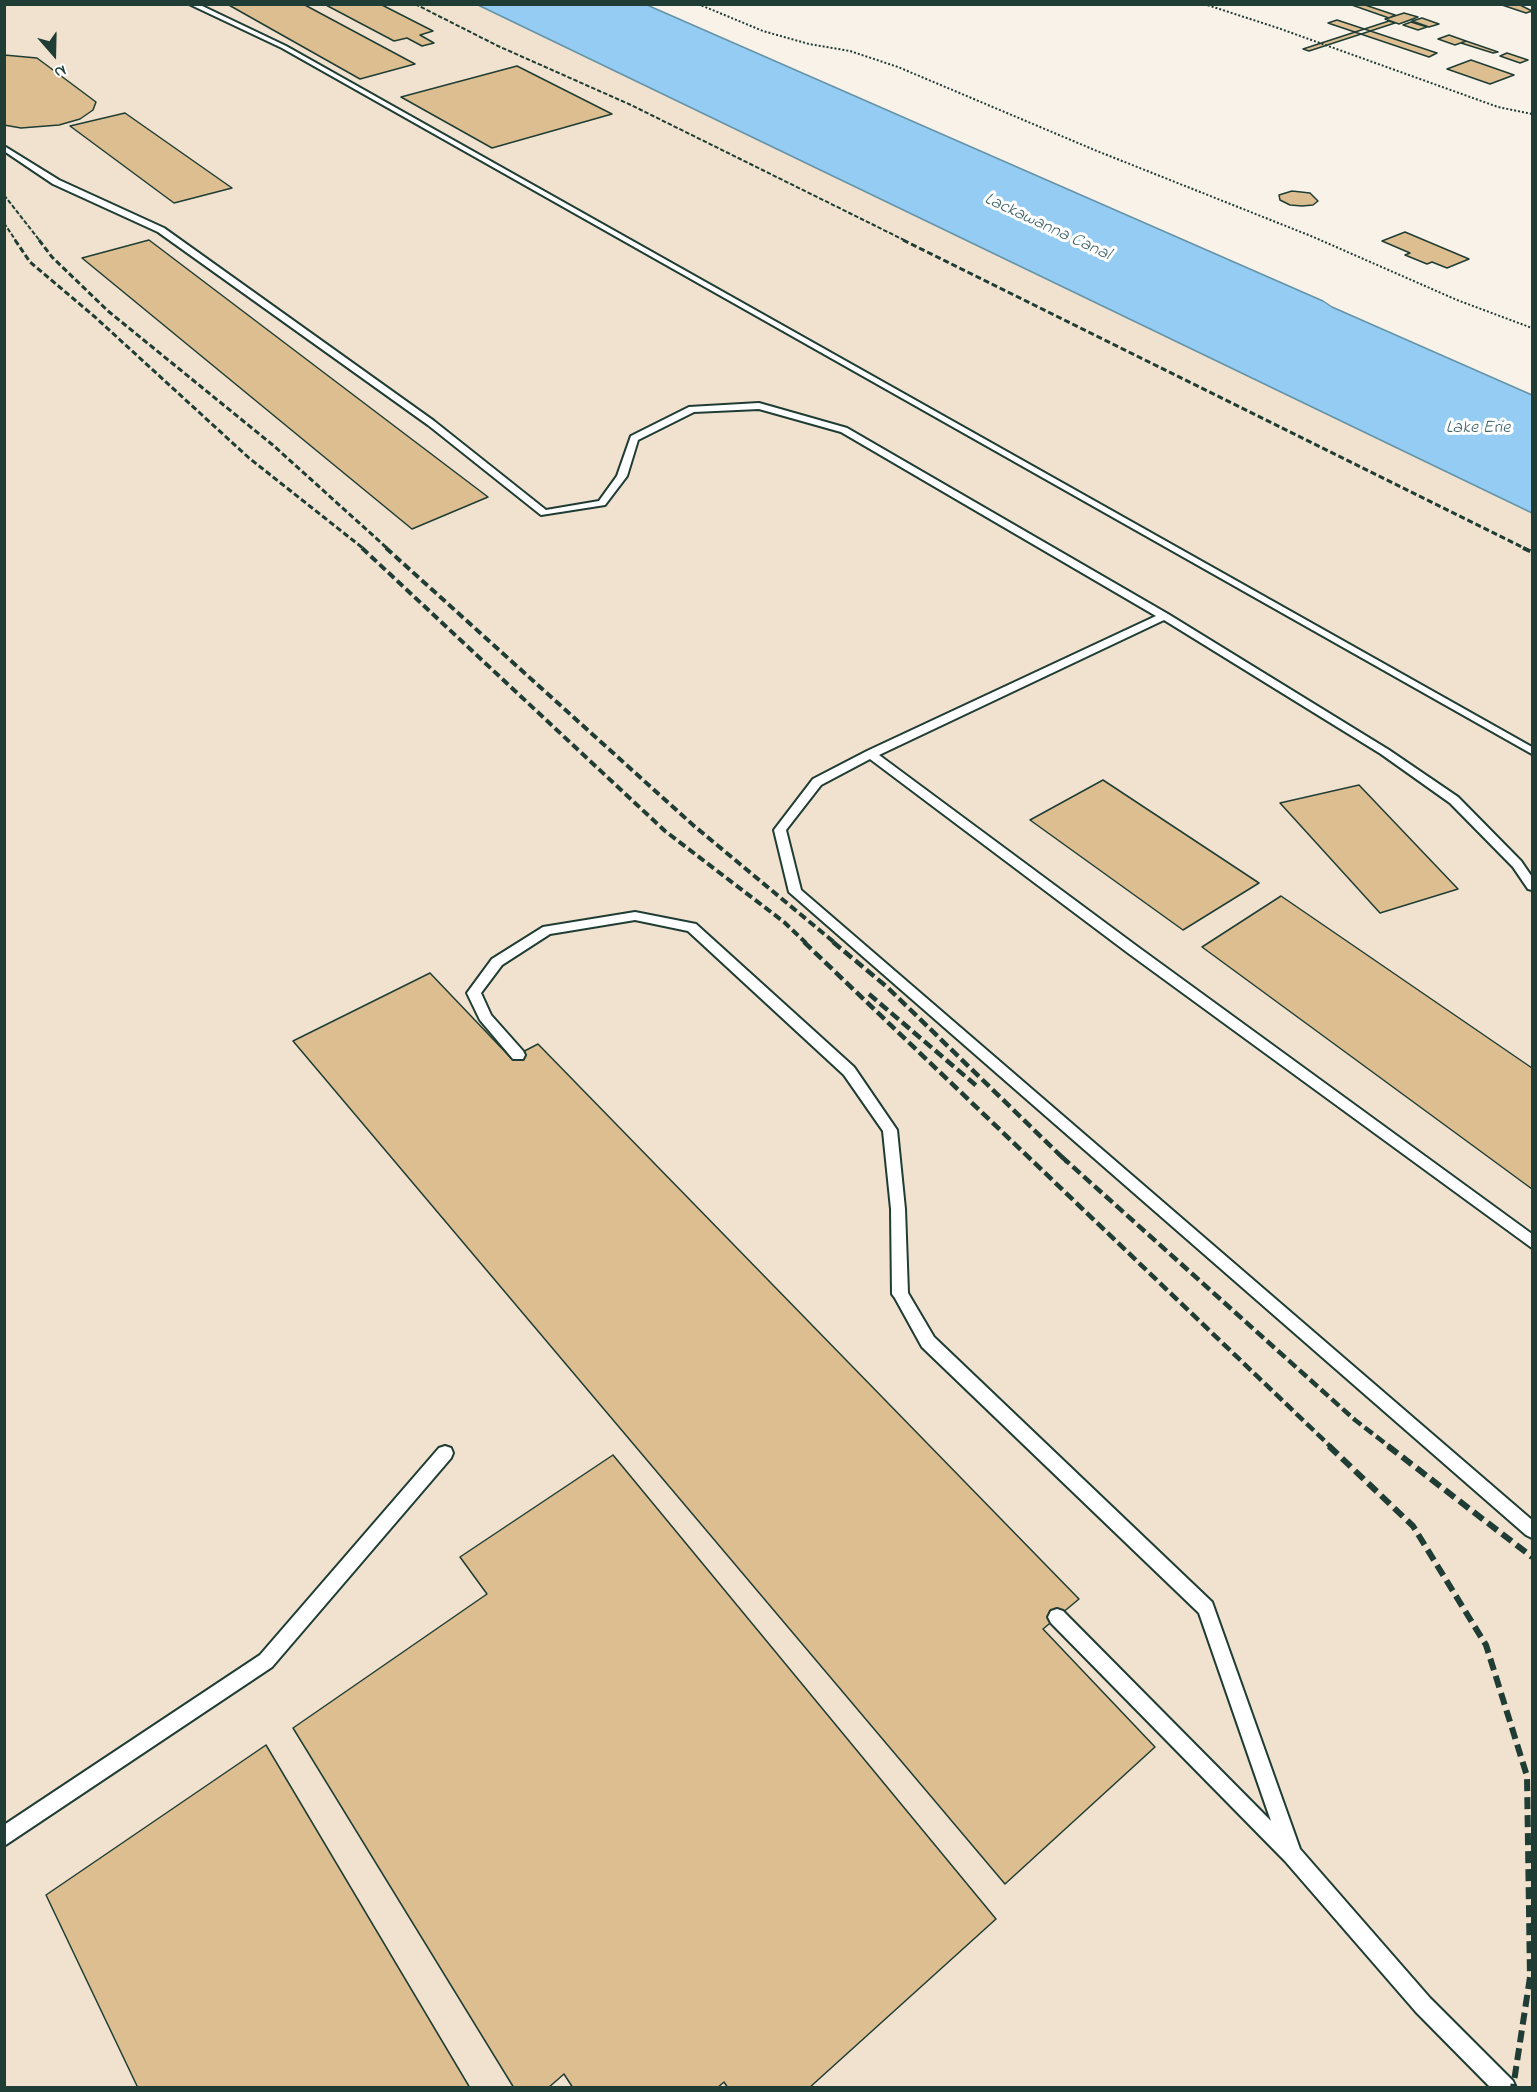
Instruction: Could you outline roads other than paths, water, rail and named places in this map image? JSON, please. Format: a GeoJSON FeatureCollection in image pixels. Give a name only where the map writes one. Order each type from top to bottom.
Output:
{"type":"FeatureCollection","features":[{"type":"Feature","properties":{"kind":"lane"},"geometry":{"type":"LineString","coordinates":[[192,4],[209,14],[284,47],[1533,751]]}},
{"type":"Feature","properties":{"kind":"lane"},"geometry":{"type":"LineString","coordinates":[[4,148],[56,182],[161,230],[431,423],[544,513],[602,503],[621,476],[634,438],[692,409],[759,406],[844,430],[1164,616],[1375,746],[1454,800],[1517,864],[1533,886]]}},
{"type":"Feature","properties":{"kind":"lane"},"geometry":{"type":"LineString","coordinates":[[1164,616],[871,754],[817,782],[780,830],[795,892],[1533,1530]]}},
{"type":"Feature","properties":{"kind":"lane"},"geometry":{"type":"LineString","coordinates":[[871,754],[1133,950],[1533,1242]]}},
{"type":"Feature","properties":{"kind":"lane"},"geometry":{"type":"LineString","coordinates":[[518,1055],[485,1017],[474,993],[497,962],[547,930],[635,916],[692,927],[849,1071],[890,1130],[898,1209],[900,1294],[928,1342],[1206,1608],[1292,1855]]}},
{"type":"Feature","properties":{"kind":"lane"},"geometry":{"type":"LineString","coordinates":[[4,1837],[266,1661],[445,1452]]}},
{"type":"Feature","properties":{"kind":"lane"},"geometry":{"type":"LineString","coordinates":[[1057,1617],[1292,1855],[1423,2005],[1506,2088]]}},
{"type":"Feature","properties":{"kind":"water","name":"Lake Erie"},"geometry":{"type":"Polygon","coordinates":[[[478,5],[647,5],[1532,395],[1532,513],[478,5]]]}},
{"type":"Feature","properties":{"kind":"railway"},"geometry":{"type":"LineString","coordinates":[[415,4],[498,46],[631,105],[906,241]]}},
{"type":"Feature","properties":{"kind":"railway"},"geometry":{"type":"LineString","coordinates":[[4,195],[40,241]]}},
{"type":"Feature","properties":{"kind":"railway"},"geometry":{"type":"LineString","coordinates":[[4,223],[16,241]]}},
{"type":"Feature","properties":{"kind":"railway"},"geometry":{"type":"LineString","coordinates":[[15,240],[30,262],[95,317],[249,458],[364,549]]}},
{"type":"Feature","properties":{"kind":"railway"},"geometry":{"type":"LineString","coordinates":[[39,240],[52,257],[108,311],[274,446],[388,549]]}},
{"type":"Feature","properties":{"kind":"railway"},"geometry":{"type":"LineString","coordinates":[[903,240],[1526,549]]}},
{"type":"Feature","properties":{"kind":"railway"},"geometry":{"type":"LineString","coordinates":[[362,548],[665,831],[784,922],[806,943]]}},
{"type":"Feature","properties":{"kind":"railway"},"geometry":{"type":"LineString","coordinates":[[386,548],[693,825],[835,943]]}},
{"type":"Feature","properties":{"kind":"railway"},"geometry":{"type":"LineString","coordinates":[[1523,548],[1532,552]]}},
{"type":"Feature","properties":{"kind":"railway"},"geometry":{"type":"LineString","coordinates":[[804,942],[1331,1447]]}},
{"type":"Feature","properties":{"kind":"railway"},"geometry":{"type":"LineString","coordinates":[[833,942],[887,987],[1067,1162]]}},
{"type":"Feature","properties":{"kind":"railway"},"geometry":{"type":"LineString","coordinates":[[869,994],[979,1088]]}},
{"type":"Feature","properties":{"kind":"railway"},"geometry":{"type":"LineString","coordinates":[[1062,1157],[1355,1420],[1390,1447]]}},
{"type":"Feature","properties":{"kind":"railway"},"geometry":{"type":"LineString","coordinates":[[1329,1446],[1413,1526],[1486,1645],[1527,1776],[1530,1977],[1513,2088]]}},
{"type":"Feature","properties":{"kind":"railway"},"geometry":{"type":"LineString","coordinates":[[1388,1446],[1532,1557]]}},
{"type":"Feature","properties":{"kind":"water label","name":"Lackawanna Canal"},"geometry":{"type":"Point","coordinates":[1047,228]}}]}
